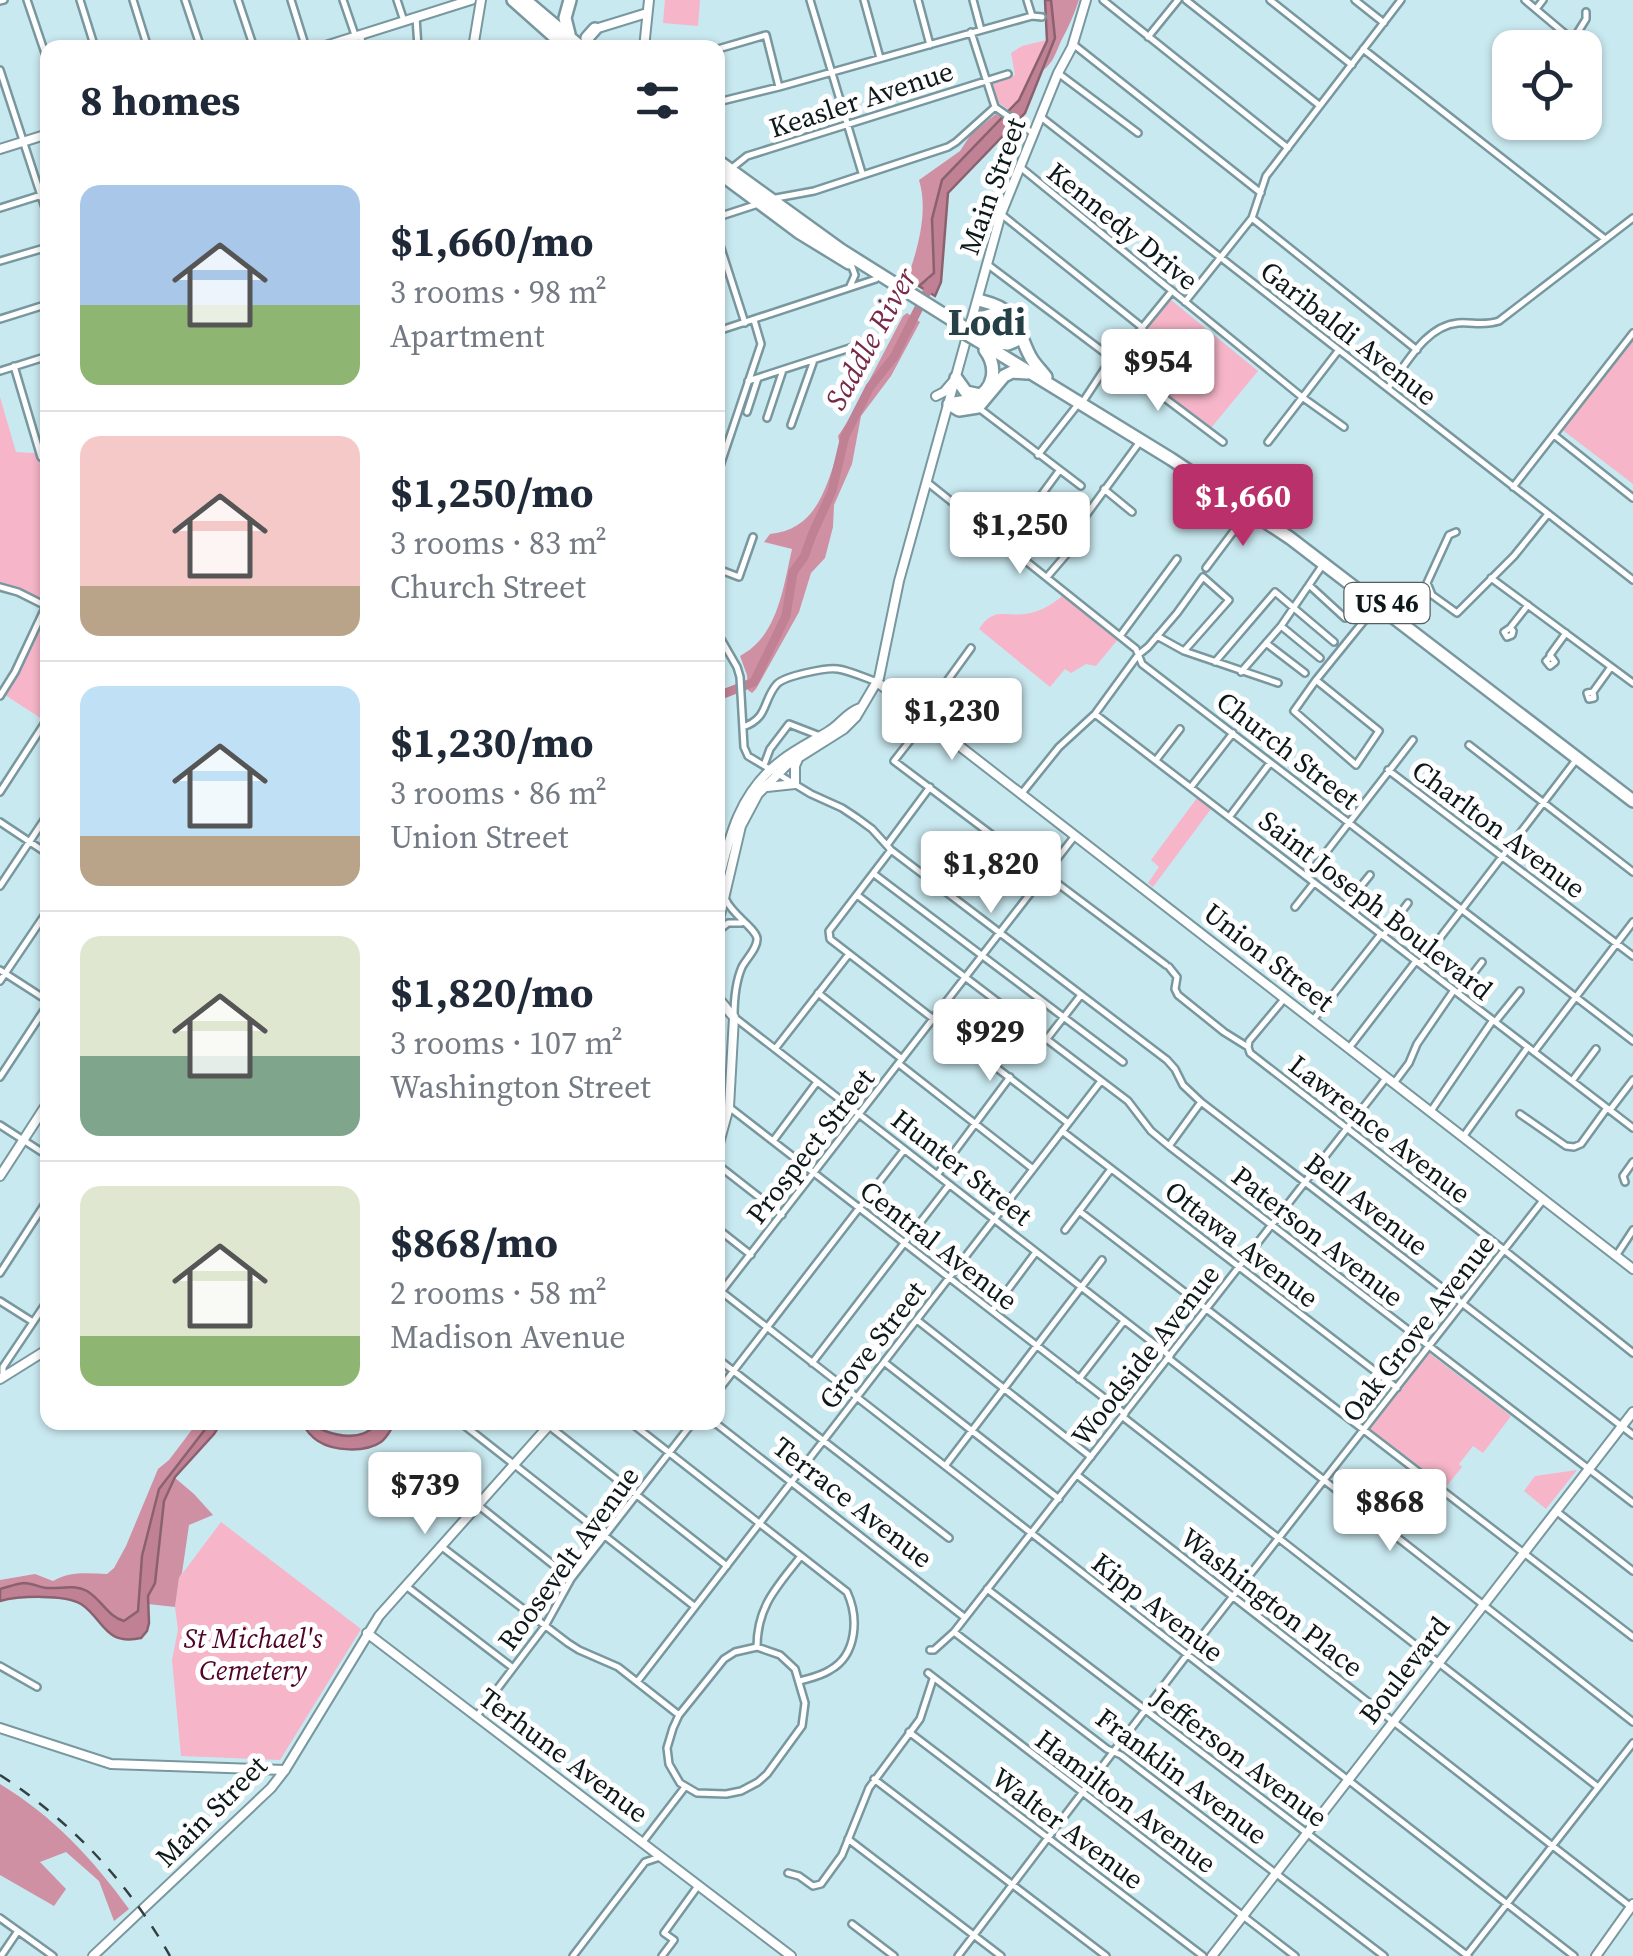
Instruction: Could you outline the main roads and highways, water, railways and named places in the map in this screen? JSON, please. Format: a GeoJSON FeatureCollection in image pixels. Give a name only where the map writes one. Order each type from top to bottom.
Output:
{"type":"FeatureCollection","features":[{"type":"Feature","properties":{"kind":"highway"},"geometry":{"type":"LineString","coordinates":[[513,0],[565,40]]}},
{"type":"Feature","properties":{"kind":"highway"},"geometry":{"type":"LineString","coordinates":[[525,0],[566,40]]}},
{"type":"Feature","properties":{"kind":"highway"},"geometry":{"type":"LineString","coordinates":[[569,4],[569,40]]}},
{"type":"Feature","properties":{"kind":"highway"},"geometry":{"type":"LineString","coordinates":[[537,10],[554,17],[562,15],[569,4]]}},
{"type":"Feature","properties":{"kind":"highway"},"geometry":{"type":"LineString","coordinates":[[587,40],[595,29]]}},
{"type":"Feature","properties":{"kind":"highway","name":"US 46"},"geometry":{"type":"LineString","coordinates":[[725,172],[851,264],[906,294]]}},
{"type":"Feature","properties":{"kind":"highway","name":"US 46"},"geometry":{"type":"LineString","coordinates":[[764,201],[1029,373],[1200,471],[1307,543],[1633,793]]}},
{"type":"Feature","properties":{"kind":"highway"},"geometry":{"type":"LineString","coordinates":[[972,335],[1008,344],[1015,341],[1013,324],[980,300],[989,302],[1017,322],[1030,357],[1046,377]]}},
{"type":"Feature","properties":{"kind":"highway"},"geometry":{"type":"LineString","coordinates":[[972,335],[980,318],[997,314]]}},
{"type":"Feature","properties":{"kind":"highway"},"geometry":{"type":"LineString","coordinates":[[972,335],[994,368],[992,381],[979,401]]}},
{"type":"Feature","properties":{"kind":"highway","name":"US 46"},"geometry":{"type":"LineString","coordinates":[[972,335],[1046,377],[1254,513],[1633,801]]}},
{"type":"Feature","properties":{"kind":"highway"},"geometry":{"type":"LineString","coordinates":[[949,404],[959,410],[979,401],[1004,376],[1012,372],[1029,373]]}},
{"type":"Feature","properties":{"kind":"highway"},"geometry":{"type":"LineString","coordinates":[[956,378],[979,401]]}},
{"type":"Feature","properties":{"kind":"waterway","name":"Saddle River"},"geometry":{"type":"LineString","coordinates":[[725,693],[754,682],[786,616],[793,572],[804,557],[832,491],[845,436],[870,387],[894,357],[932,282]]}},
{"type":"Feature","properties":{"kind":"railway"},"geometry":{"type":"LineString","coordinates":[[0,1775],[51,1812],[96,1855],[136,1903],[170,1956]]}},
{"type":"Feature","properties":{"kind":"district","name":"Lodi"},"geometry":{"type":"Point","coordinates":[987,322]}},
{"type":"Feature","properties":{"kind":"park label","name":"St Michael's Cemetery"},"geometry":{"type":"Point","coordinates":[253,1654]}}]}
